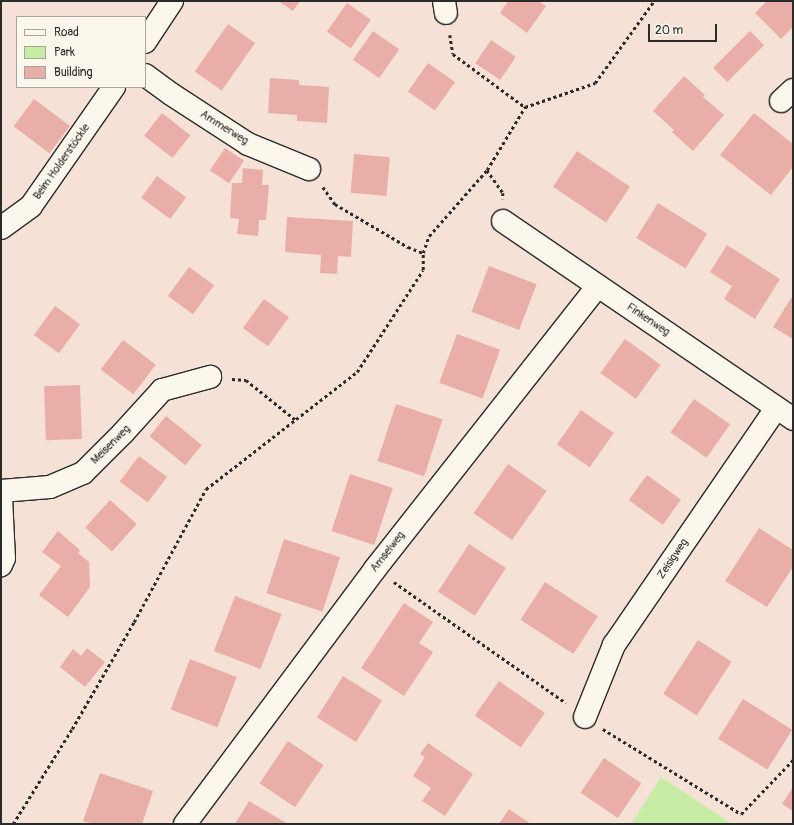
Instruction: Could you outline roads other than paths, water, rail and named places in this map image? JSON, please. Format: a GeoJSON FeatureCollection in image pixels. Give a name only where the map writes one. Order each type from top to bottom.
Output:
{"type":"FeatureCollection","features":[{"type":"Feature","properties":{"kind":"street"},"geometry":{"type":"LineString","coordinates":[[146,40],[172,1]]}},
{"type":"Feature","properties":{"kind":"street","name":"Ammerweg"},"geometry":{"type":"LineString","coordinates":[[146,76],[171,94],[248,144],[310,169]]}},
{"type":"Feature","properties":{"kind":"street","name":"Beim Holderstöckle"},"geometry":{"type":"LineString","coordinates":[[1,228],[31,206],[113,88]]}},
{"type":"Feature","properties":{"kind":"street","name":"Finkenweg"},"geometry":{"type":"LineString","coordinates":[[503,221],[785,414]]}},
{"type":"Feature","properties":{"kind":"street","name":"Amselweg"},"geometry":{"type":"LineString","coordinates":[[185,824],[375,569],[598,286]]}},
{"type":"Feature","properties":{"kind":"street","name":"Meisenweg"},"geometry":{"type":"LineString","coordinates":[[1,492],[50,487],[83,473],[123,433],[162,390],[210,377]]}},
{"type":"Feature","properties":{"kind":"street","name":"Zeisigweg"},"geometry":{"type":"LineString","coordinates":[[584,717],[614,645],[785,414]]}},
{"type":"Feature","properties":{"kind":"street"},"geometry":{"type":"LineString","coordinates":[[1,497],[4,558],[1,565]]}}]}
